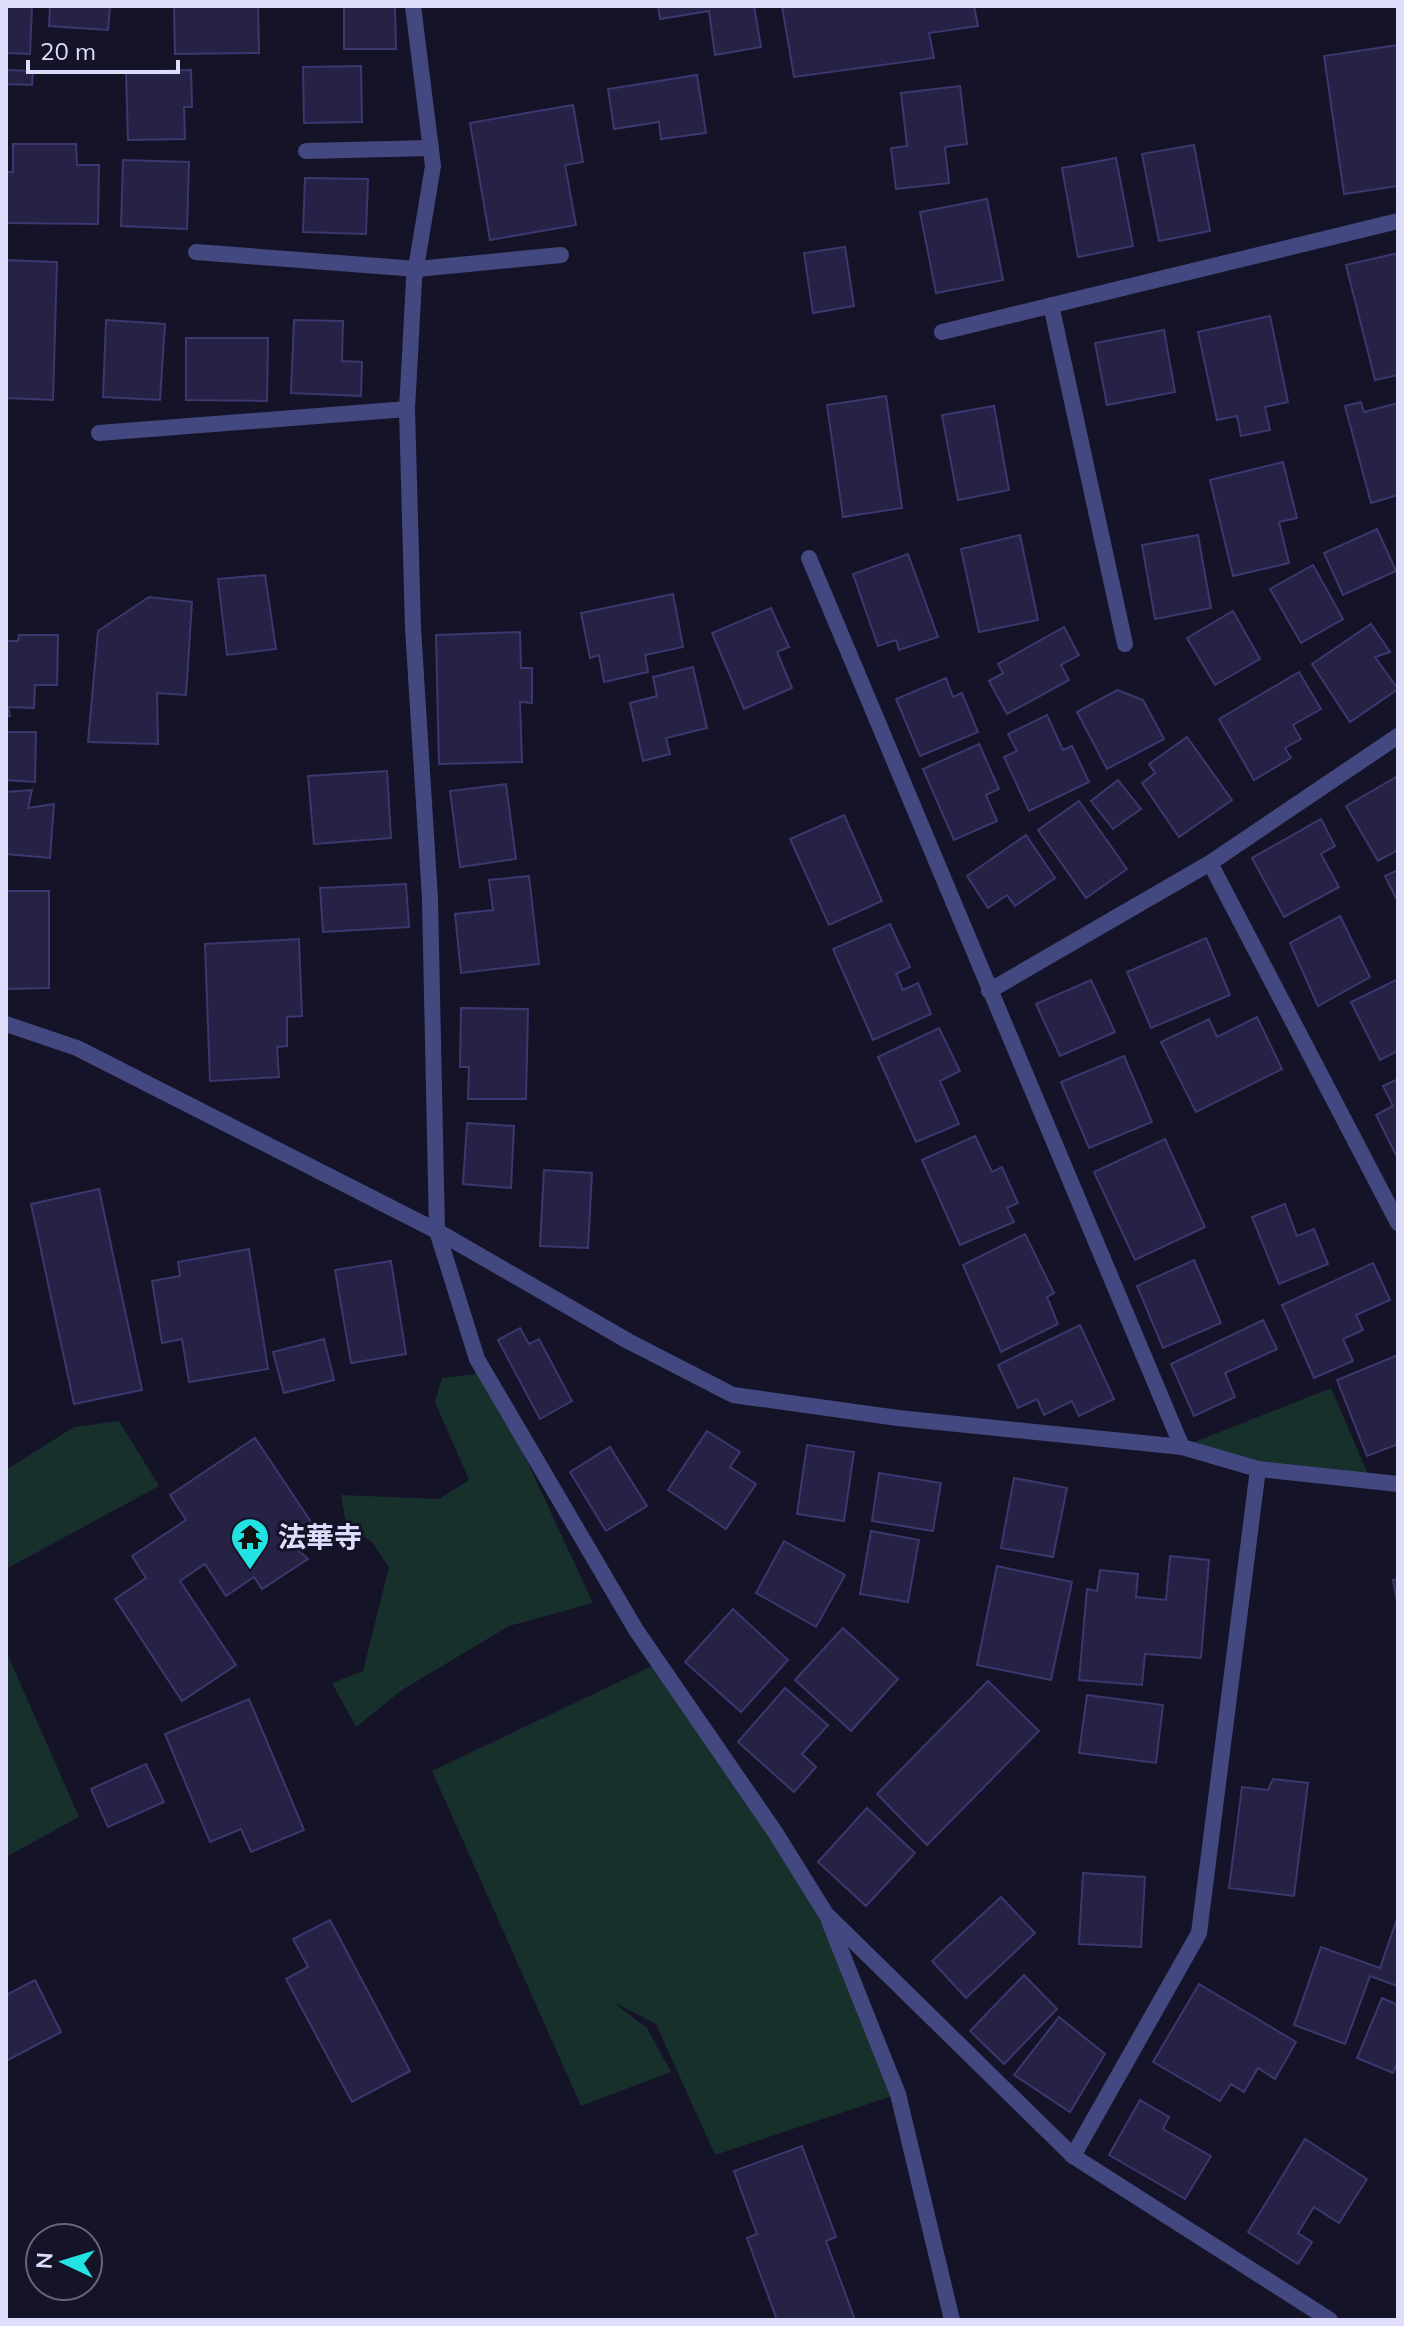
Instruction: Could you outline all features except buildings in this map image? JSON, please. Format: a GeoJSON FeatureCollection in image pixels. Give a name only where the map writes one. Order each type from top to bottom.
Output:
{"type":"FeatureCollection","features":[{"type":"Feature","properties":{"kind":"street"},"geometry":{"type":"LineString","coordinates":[[413,6],[433,166],[417,269],[407,409],[413,628],[430,899],[437,1231],[477,1359],[636,1630],[775,1832],[826,1914],[898,2094],[952,2320]]}},
{"type":"Feature","properties":{"kind":"street"},"geometry":{"type":"LineString","coordinates":[[306,151],[431,148]]}},
{"type":"Feature","properties":{"kind":"street"},"geometry":{"type":"LineString","coordinates":[[942,332],[1398,221]]}},
{"type":"Feature","properties":{"kind":"street"},"geometry":{"type":"LineString","coordinates":[[196,252],[417,269],[561,255]]}},
{"type":"Feature","properties":{"kind":"street"},"geometry":{"type":"LineString","coordinates":[[1051,305],[1125,644]]}},
{"type":"Feature","properties":{"kind":"street"},"geometry":{"type":"LineString","coordinates":[[99,433],[407,409]]}},
{"type":"Feature","properties":{"kind":"street"},"geometry":{"type":"LineString","coordinates":[[809,558],[1182,1447]]}},
{"type":"Feature","properties":{"kind":"street"},"geometry":{"type":"LineString","coordinates":[[989,991],[1210,863],[1398,736]]}},
{"type":"Feature","properties":{"kind":"street"},"geometry":{"type":"LineString","coordinates":[[1210,863],[1394,1201],[1398,1223]]}},
{"type":"Feature","properties":{"kind":"street"},"geometry":{"type":"LineString","coordinates":[[6,1024],[77,1048],[437,1231],[628,1341],[733,1395],[898,1418],[1182,1447],[1258,1469],[1398,1484]]}},
{"type":"Feature","properties":{"kind":"street"},"geometry":{"type":"LineString","coordinates":[[1073,2156],[1199,1933],[1258,1469]]}},
{"type":"Feature","properties":{"kind":"street"},"geometry":{"type":"LineString","coordinates":[[826,1914],[1073,2156],[1330,2320]]}},
{"type":"Feature","properties":{"kind":"green space"},"geometry":{"type":"Polygon","coordinates":[[[486,1373],[593,1603],[509,1626],[402,1690],[356,1727],[332,1683],[363,1671],[389,1567],[372,1542],[346,1524],[341,1495],[439,1499],[469,1480],[435,1402],[442,1378],[486,1373]]]}},
{"type":"Feature","properties":{"kind":"green space"},"geometry":{"type":"Polygon","coordinates":[[[1331,1388],[1371,1481],[1182,1447],[1331,1388]]]}},
{"type":"Feature","properties":{"kind":"green space"},"geometry":{"type":"Polygon","coordinates":[[[119,1421],[159,1486],[6,1569],[6,1470],[74,1427],[119,1421]]]}},
{"type":"Feature","properties":{"kind":"green space"},"geometry":{"type":"Polygon","coordinates":[[[6,1651],[79,1817],[6,1857],[6,1651]]]}},
{"type":"Feature","properties":{"kind":"green space"},"geometry":{"type":"Polygon","coordinates":[[[652,1666],[806,1882],[898,2094],[715,2155],[656,2024],[613,2002],[647,2028],[671,2072],[581,2106],[432,1771],[652,1666]]]}},
{"type":"Feature","properties":{"kind":"place","name":"法華寺"},"geometry":{"type":"Point","coordinates":[250,1571]}}]}
